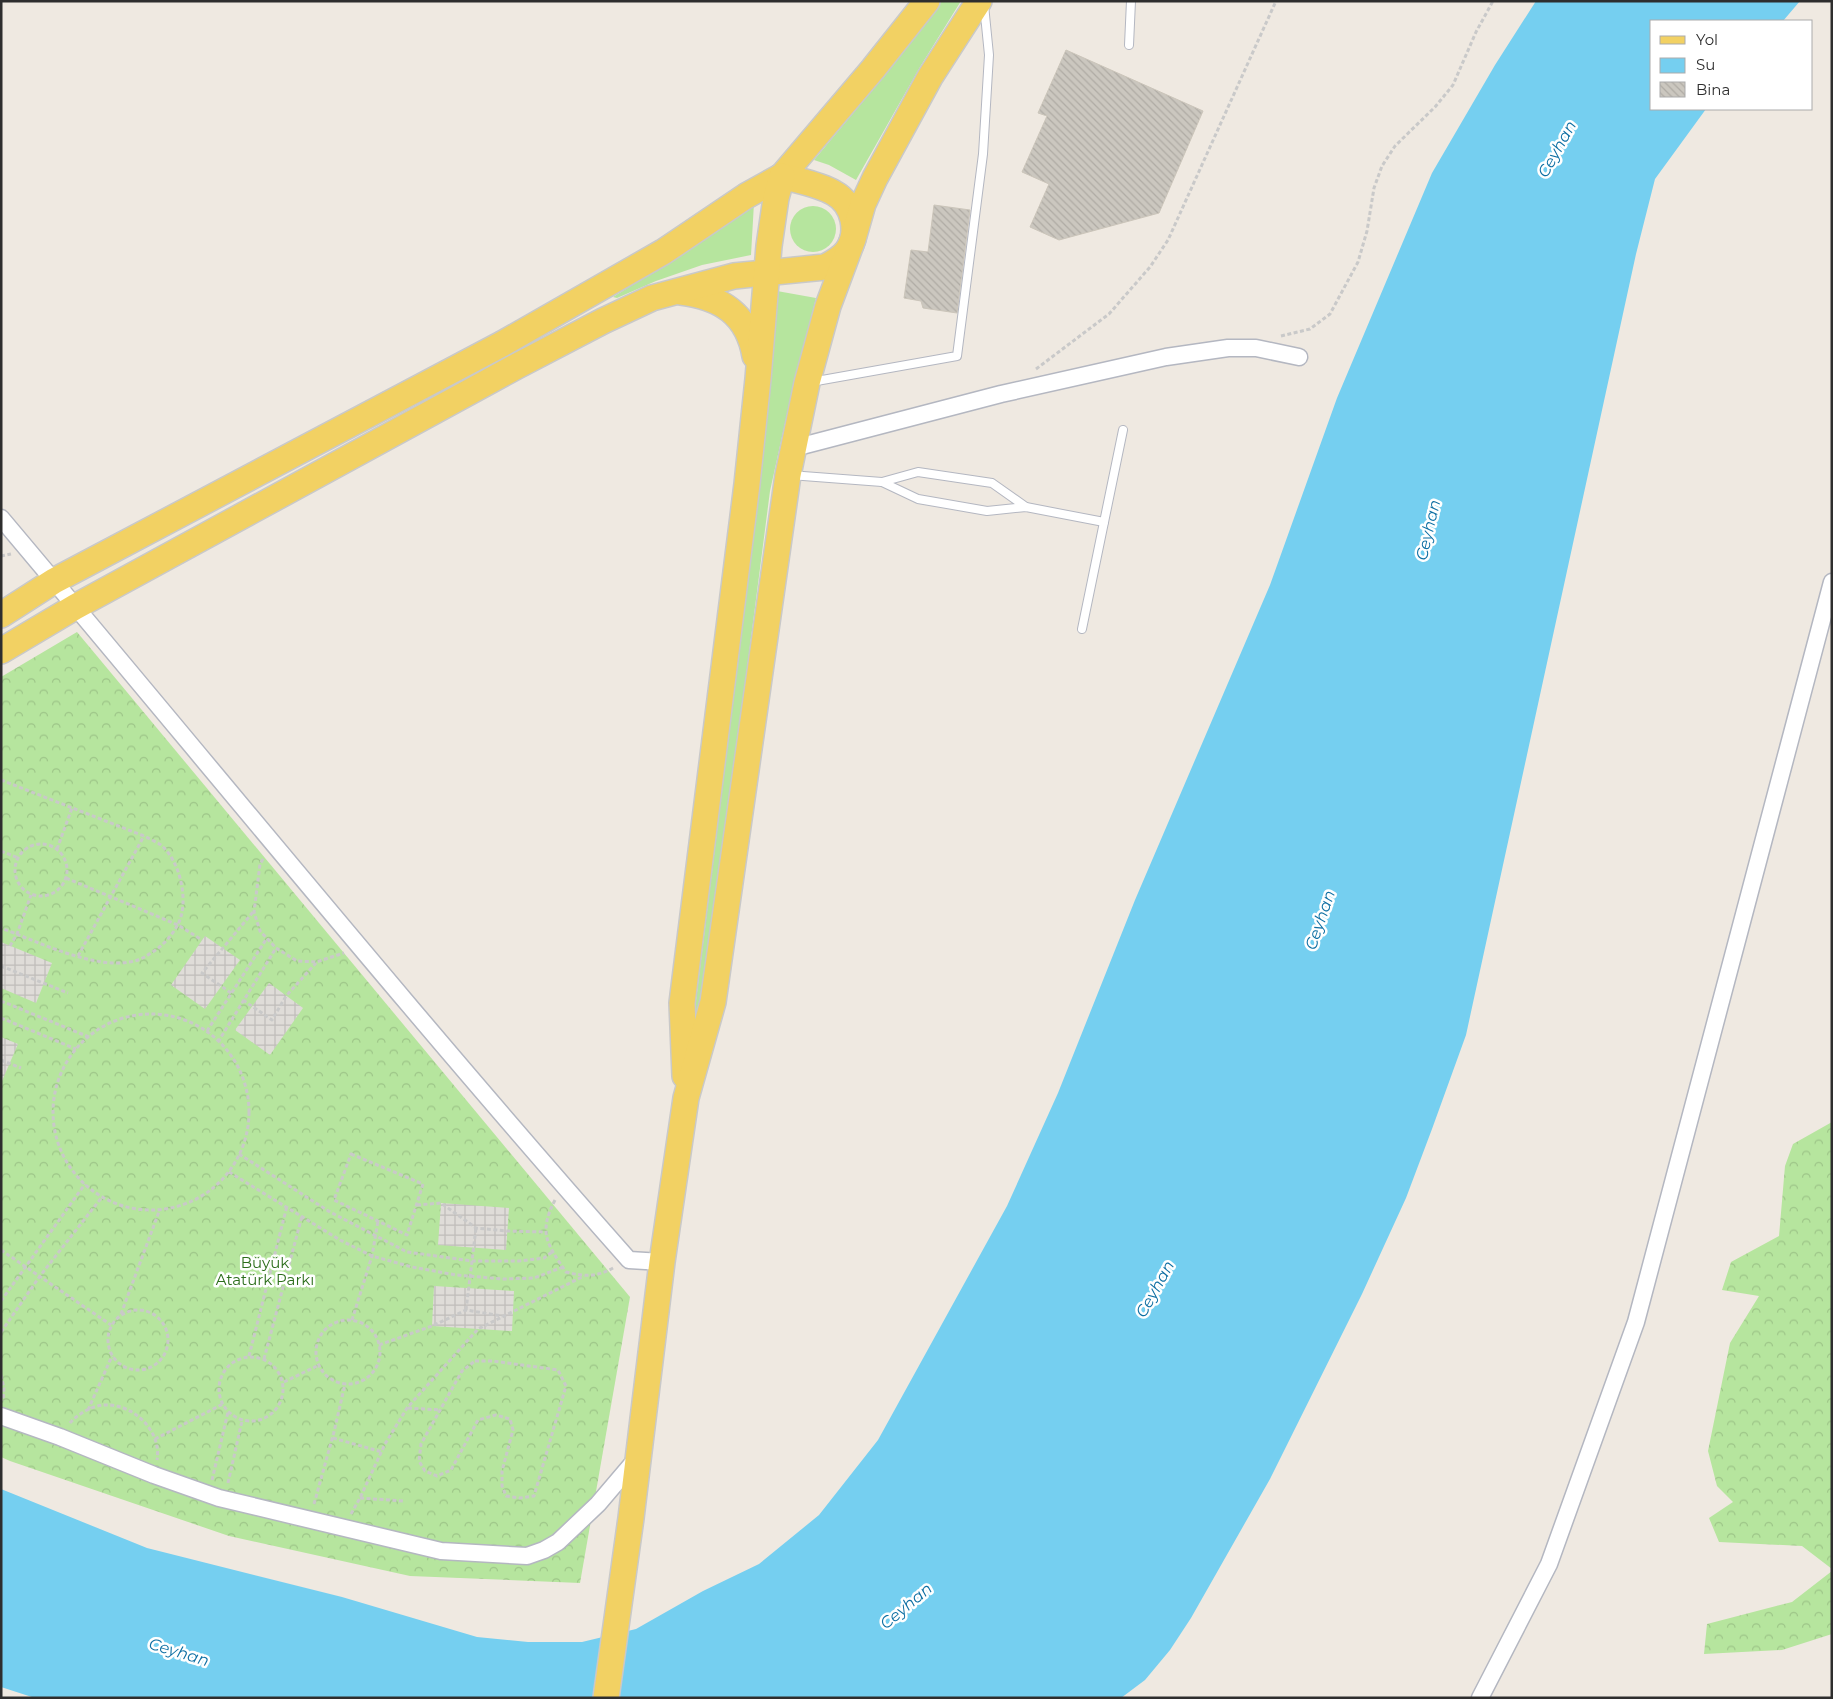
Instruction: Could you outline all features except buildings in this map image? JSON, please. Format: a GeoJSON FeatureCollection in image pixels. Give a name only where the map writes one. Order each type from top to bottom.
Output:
{"type":"FeatureCollection","features":[{"type":"Feature","properties":{"kind":"main road"},"geometry":{"type":"LineString","coordinates":[[1,615],[54,581],[502,344],[663,252],[746,196],[782,176],[873,69],[927,1]]}},
{"type":"Feature","properties":{"kind":"main road"},"geometry":{"type":"LineString","coordinates":[[606,1698],[631,1518],[662,1262],[686,1098],[713,1002],[788,475],[807,383],[828,306],[853,239],[863,204],[916,102],[978,1]]}},
{"type":"Feature","properties":{"kind":"main road"},"geometry":{"type":"LineString","coordinates":[[1,651],[75,607],[534,357],[652,298],[734,276],[812,268],[825,266],[837,261],[847,251],[853,239],[852,213],[845,202],[836,194],[782,176]]}},
{"type":"Feature","properties":{"kind":"main road"},"geometry":{"type":"LineString","coordinates":[[686,1098],[682,1003],[747,484],[758,379],[766,272],[776,198],[782,176]]}},
{"type":"Feature","properties":{"kind":"main road"},"geometry":{"type":"LineString","coordinates":[[674,291],[704,296],[717,301],[738,315],[754,343],[758,379]]}},
{"type":"Feature","properties":{"kind":"street"},"geometry":{"type":"LineString","coordinates":[[794,448],[1001,394],[1166,357],[1228,348],[1256,348],[1298,357]]}},
{"type":"Feature","properties":{"kind":"street"},"geometry":{"type":"LineString","coordinates":[[1,518],[361,947],[629,1260],[662,1262]]}},
{"type":"Feature","properties":{"kind":"street"},"geometry":{"type":"LineString","coordinates":[[1480,1698],[1549,1564],[1636,1322],[1832,582]]}},
{"type":"Feature","properties":{"kind":"street"},"geometry":{"type":"LineString","coordinates":[[1,1416],[60,1437],[154,1475],[217,1497],[441,1551],[527,1556],[544,1550],[558,1542],[598,1504],[638,1457]]}},
{"type":"Feature","properties":{"kind":"lane"},"geometry":{"type":"LineString","coordinates":[[807,383],[957,356],[983,154],[989,55],[984,1]]}},
{"type":"Feature","properties":{"kind":"lane"},"geometry":{"type":"LineString","coordinates":[[1129,45],[1131,1]]}},
{"type":"Feature","properties":{"kind":"lane"},"geometry":{"type":"LineString","coordinates":[[1082,629],[1123,430]]}},
{"type":"Feature","properties":{"kind":"lane"},"geometry":{"type":"LineString","coordinates":[[788,475],[882,482],[918,472],[992,483],[1026,507]]}},
{"type":"Feature","properties":{"kind":"lane"},"geometry":{"type":"LineString","coordinates":[[882,482],[918,499],[987,511],[1026,507],[1104,522]]}},
{"type":"Feature","properties":{"kind":"path"},"geometry":{"type":"LineString","coordinates":[[1030,373],[1109,314],[1150,267],[1168,240],[1276,1]]}},
{"type":"Feature","properties":{"kind":"path"},"geometry":{"type":"LineString","coordinates":[[1256,348],[1271,338],[1310,329],[1330,314],[1358,262],[1367,231],[1374,188],[1382,166],[1395,146],[1436,106],[1453,85],[1476,32],[1493,1]]}},
{"type":"Feature","properties":{"kind":"path"},"geometry":{"type":"LineString","coordinates":[[1,780],[144,836],[162,846],[178,868],[183,888],[183,903],[178,925],[165,942],[147,956],[130,962],[107,964],[78,956],[1,928]]}},
{"type":"Feature","properties":{"kind":"path"},"geometry":{"type":"LineString","coordinates":[[57,849],[72,808]]}},
{"type":"Feature","properties":{"kind":"path"},"geometry":{"type":"LineString","coordinates":[[78,956],[144,836]]}},
{"type":"Feature","properties":{"kind":"path"},"geometry":{"type":"LineString","coordinates":[[273,843],[260,864],[254,912],[260,931],[276,948],[297,961],[316,962],[361,947]]}},
{"type":"Feature","properties":{"kind":"path"},"geometry":{"type":"LineString","coordinates":[[39,844],[57,849],[64,859],[67,869],[66,878],[60,888],[53,894],[44,896],[31,895],[23,889],[16,879],[15,866],[18,858],[27,848],[39,844]]}},
{"type":"Feature","properties":{"kind":"path"},"geometry":{"type":"LineString","coordinates":[[1,851],[18,858]]}},
{"type":"Feature","properties":{"kind":"path"},"geometry":{"type":"LineString","coordinates":[[66,878],[178,925],[202,940]]}},
{"type":"Feature","properties":{"kind":"path"},"geometry":{"type":"LineString","coordinates":[[10,946],[17,934],[31,895]]}},
{"type":"Feature","properties":{"kind":"path"},"geometry":{"type":"LineString","coordinates":[[231,993],[202,973],[254,912]]}},
{"type":"Feature","properties":{"kind":"path"},"geometry":{"type":"LineString","coordinates":[[207,1031],[267,938]]}},
{"type":"Feature","properties":{"kind":"path"},"geometry":{"type":"LineString","coordinates":[[218,1042],[276,948]]}},
{"type":"Feature","properties":{"kind":"path"},"geometry":{"type":"LineString","coordinates":[[244,1000],[272,1020],[286,996],[316,962]]}},
{"type":"Feature","properties":{"kind":"path"},"geometry":{"type":"LineString","coordinates":[[1,966],[68,993]]}},
{"type":"Feature","properties":{"kind":"path"},"geometry":{"type":"LineString","coordinates":[[1,1001],[90,1037]]}},
{"type":"Feature","properties":{"kind":"path"},"geometry":{"type":"LineString","coordinates":[[139,1014],[166,1014],[189,1021],[207,1031],[235,1060],[246,1087],[249,1116],[244,1143],[229,1172],[206,1194],[174,1208],[136,1210],[102,1198],[79,1180],[66,1162],[58,1145],[54,1128],[54,1103],[64,1067],[80,1044],[110,1022],[139,1014]]}},
{"type":"Feature","properties":{"kind":"path"},"geometry":{"type":"LineString","coordinates":[[1,1018],[76,1049]]}},
{"type":"Feature","properties":{"kind":"path"},"geometry":{"type":"LineString","coordinates":[[1,1060],[21,1068]]}},
{"type":"Feature","properties":{"kind":"path"},"geometry":{"type":"LineString","coordinates":[[239,1154],[330,1212],[407,1252],[472,1261],[519,1261],[544,1258],[552,1252]]}},
{"type":"Feature","properties":{"kind":"path"},"geometry":{"type":"LineString","coordinates":[[351,1154],[423,1184],[407,1235],[378,1222],[334,1200],[351,1154]]}},
{"type":"Feature","properties":{"kind":"path"},"geometry":{"type":"LineString","coordinates":[[229,1172],[340,1240],[372,1256],[412,1267],[502,1280],[534,1278],[563,1267]]}},
{"type":"Feature","properties":{"kind":"path"},"geometry":{"type":"LineString","coordinates":[[1,1301],[85,1184]]}},
{"type":"Feature","properties":{"kind":"path"},"geometry":{"type":"LineString","coordinates":[[569,1192],[555,1199],[547,1215],[545,1232],[552,1252],[566,1272],[584,1276],[603,1274],[629,1260]]}},
{"type":"Feature","properties":{"kind":"path"},"geometry":{"type":"LineString","coordinates":[[1,1332],[40,1276],[102,1198]]}},
{"type":"Feature","properties":{"kind":"path"},"geometry":{"type":"LineString","coordinates":[[417,1204],[442,1203],[476,1228],[545,1232]]}},
{"type":"Feature","properties":{"kind":"path"},"geometry":{"type":"LineString","coordinates":[[249,1356],[287,1206]]}},
{"type":"Feature","properties":{"kind":"path"},"geometry":{"type":"LineString","coordinates":[[120,1316],[160,1209]]}},
{"type":"Feature","properties":{"kind":"path"},"geometry":{"type":"LineString","coordinates":[[264,1359],[302,1216]]}},
{"type":"Feature","properties":{"kind":"path"},"geometry":{"type":"LineString","coordinates":[[352,1320],[372,1256],[378,1222]]}},
{"type":"Feature","properties":{"kind":"path"},"geometry":{"type":"LineString","coordinates":[[466,1310],[476,1228]]}},
{"type":"Feature","properties":{"kind":"path"},"geometry":{"type":"LineString","coordinates":[[1,1250],[111,1326]]}},
{"type":"Feature","properties":{"kind":"path"},"geometry":{"type":"LineString","coordinates":[[343,1526],[360,1498],[382,1452],[407,1408],[478,1329],[584,1276]]}},
{"type":"Feature","properties":{"kind":"path"},"geometry":{"type":"LineString","coordinates":[[130,1310],[141,1310],[156,1316],[162,1322],[167,1331],[167,1347],[158,1363],[150,1369],[134,1371],[125,1369],[116,1363],[108,1350],[107,1337],[111,1326],[120,1316],[130,1310]]}},
{"type":"Feature","properties":{"kind":"path"},"geometry":{"type":"LineString","coordinates":[[379,1345],[432,1326],[466,1310],[502,1316]]}},
{"type":"Feature","properties":{"kind":"path"},"geometry":{"type":"LineString","coordinates":[[352,1320],[360,1322],[371,1330],[379,1345],[379,1360],[371,1373],[358,1382],[345,1384],[328,1377],[319,1366],[317,1360],[317,1344],[325,1329],[337,1321],[352,1320]]}},
{"type":"Feature","properties":{"kind":"path"},"geometry":{"type":"LineString","coordinates":[[88,1410],[112,1356]]}},
{"type":"Feature","properties":{"kind":"path"},"geometry":{"type":"LineString","coordinates":[[249,1356],[264,1359],[278,1370],[284,1382],[284,1394],[280,1406],[269,1417],[256,1422],[242,1421],[228,1412],[220,1399],[219,1386],[223,1372],[234,1361],[249,1356]]}},
{"type":"Feature","properties":{"kind":"path"},"geometry":{"type":"LineString","coordinates":[[493,1361],[558,1370],[566,1386],[534,1496],[520,1498],[506,1496],[502,1486],[502,1471],[513,1430],[510,1419],[496,1415],[478,1420],[450,1470],[438,1476],[425,1471],[419,1462],[421,1444],[440,1410],[462,1372],[475,1362],[493,1361]]}},
{"type":"Feature","properties":{"kind":"path"},"geometry":{"type":"LineString","coordinates":[[284,1382],[319,1366]]}},
{"type":"Feature","properties":{"kind":"path"},"geometry":{"type":"LineString","coordinates":[[1,1374],[4,1388],[1,1409]]}},
{"type":"Feature","properties":{"kind":"path"},"geometry":{"type":"LineString","coordinates":[[310,1520],[333,1438],[345,1384]]}},
{"type":"Feature","properties":{"kind":"path"},"geometry":{"type":"LineString","coordinates":[[155,1439],[223,1404]]}},
{"type":"Feature","properties":{"kind":"path"},"geometry":{"type":"LineString","coordinates":[[60,1437],[79,1414],[88,1410],[104,1405],[126,1408],[146,1422],[155,1439],[158,1453],[154,1475]]}},
{"type":"Feature","properties":{"kind":"path"},"geometry":{"type":"LineString","coordinates":[[407,1408],[440,1410]]}},
{"type":"Feature","properties":{"kind":"path"},"geometry":{"type":"LineString","coordinates":[[217,1497],[228,1412]]}},
{"type":"Feature","properties":{"kind":"path"},"geometry":{"type":"LineString","coordinates":[[217,1497],[242,1421]]}},
{"type":"Feature","properties":{"kind":"path"},"geometry":{"type":"LineString","coordinates":[[333,1438],[382,1452]]}},
{"type":"Feature","properties":{"kind":"path"},"geometry":{"type":"LineString","coordinates":[[360,1498],[404,1501]]}},
{"type":"Feature","properties":{"kind":"green space"},"geometry":{"type":"Polygon","coordinates":[[[942,1],[961,1],[920,67],[856,180],[829,165],[814,160],[885,75],[942,1]]]}},
{"type":"Feature","properties":{"kind":"green space"},"geometry":{"type":"Polygon","coordinates":[[[754,203],[751,255],[702,265],[656,281],[617,298],[613,297],[701,242],[754,203]]]}},
{"type":"Feature","properties":{"kind":"green space"},"geometry":{"type":"Polygon","coordinates":[[[813,206],[826,210],[832,216],[836,229],[832,242],[826,248],[813,252],[800,248],[794,242],[790,229],[794,216],[800,210],[813,206]]]}},
{"type":"Feature","properties":{"kind":"green space"},"geometry":{"type":"Polygon","coordinates":[[[777,291],[816,298],[791,396],[770,491],[702,1017],[694,1017],[759,492],[777,291]]]}},
{"type":"Feature","properties":{"kind":"green space","name":"Büyük Atatürk Parkı"},"geometry":{"type":"Polygon","coordinates":[[[77,632],[630,1297],[580,1583],[410,1576],[229,1536],[1,1457],[1,677],[77,632]]]}},
{"type":"Feature","properties":{"kind":"green space"},"geometry":{"type":"Polygon","coordinates":[[[1832,1122],[1832,1569],[1802,1546],[1719,1542],[1709,1518],[1733,1502],[1717,1486],[1708,1451],[1730,1343],[1759,1296],[1722,1290],[1731,1262],[1779,1236],[1785,1166],[1793,1144],[1832,1122]]]}},
{"type":"Feature","properties":{"kind":"green space"},"geometry":{"type":"Polygon","coordinates":[[[1832,1571],[1832,1634],[1782,1650],[1704,1654],[1707,1624],[1792,1602],[1832,1571]]]}},
{"type":"Feature","properties":{"kind":"shaded area"},"geometry":{"type":"Polygon","coordinates":[[[205,936],[240,960],[205,1009],[171,985],[205,936]]]}},
{"type":"Feature","properties":{"kind":"shaded area"},"geometry":{"type":"Polygon","coordinates":[[[1,942],[52,963],[36,1003],[1,988],[1,942]]]}},
{"type":"Feature","properties":{"kind":"shaded area"},"geometry":{"type":"Polygon","coordinates":[[[269,983],[303,1008],[270,1055],[235,1030],[269,983]]]}},
{"type":"Feature","properties":{"kind":"shaded area"},"geometry":{"type":"Polygon","coordinates":[[[1,1037],[18,1044],[2,1081],[1,1081],[1,1037]]]}},
{"type":"Feature","properties":{"kind":"shaded area"},"geometry":{"type":"Polygon","coordinates":[[[441,1203],[509,1208],[506,1250],[438,1245],[441,1203]]]}},
{"type":"Feature","properties":{"kind":"shaded area"},"geometry":{"type":"Polygon","coordinates":[[[434,1286],[514,1291],[512,1331],[432,1326],[434,1286]]]}},
{"type":"Feature","properties":{"kind":"water","name":"Ceyhan"},"geometry":{"type":"Polygon","coordinates":[[[1536,1],[1800,1],[1784,20],[1650,20],[1650,110],[1705,110],[1655,179],[1636,254],[1466,1035],[1406,1198],[1362,1294],[1270,1479],[1191,1618],[1170,1650],[1145,1680],[1121,1698],[35,1698],[1,1687],[1,1489],[147,1548],[342,1597],[477,1637],[528,1642],[582,1642],[636,1629],[703,1591],[759,1564],[819,1515],[878,1440],[1007,1206],[1058,1093],[1135,900],[1270,585],[1337,398],[1432,173],[1495,65],[1536,1]]]}}]}
